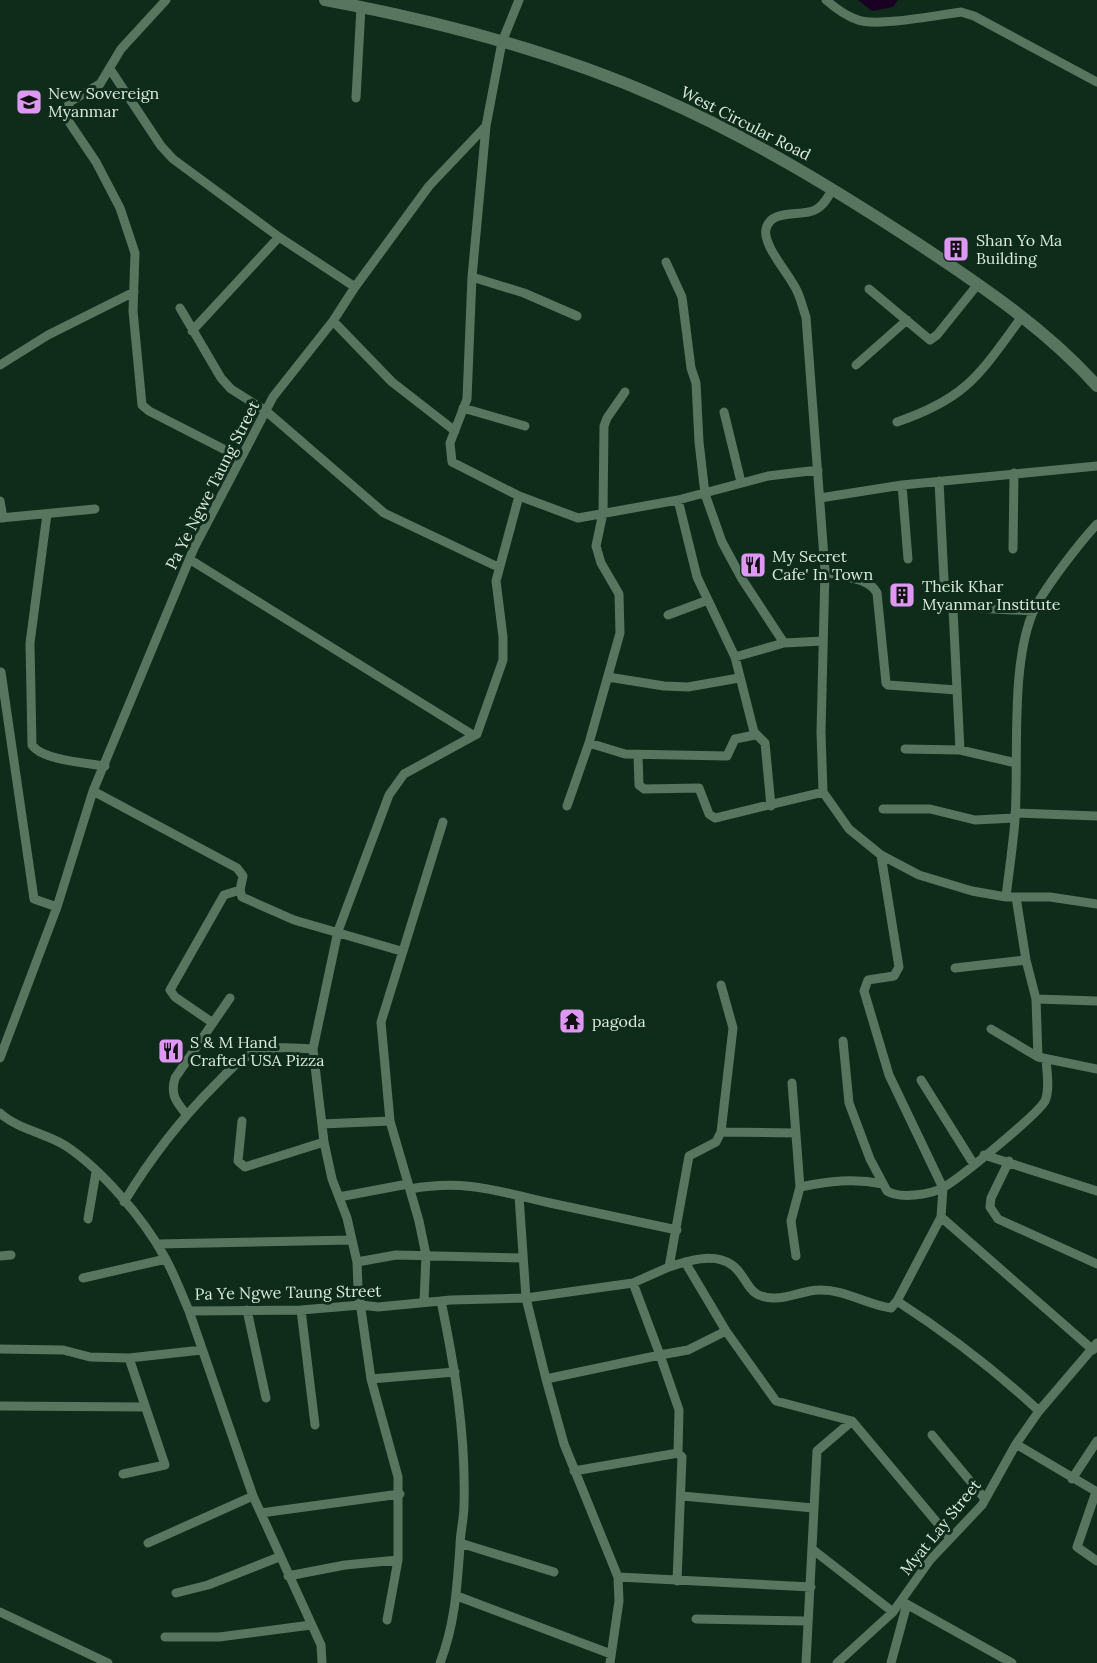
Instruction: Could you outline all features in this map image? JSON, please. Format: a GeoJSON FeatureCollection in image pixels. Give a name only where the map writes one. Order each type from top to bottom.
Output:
{"type":"FeatureCollection","features":[{"type":"Feature","properties":{"kind":"street"},"geometry":{"type":"LineString","coordinates":[[166,0],[121,49],[100,84],[71,101],[63,113],[96,162],[120,208],[135,253],[134,292],[142,405],[149,411],[242,458]]}},
{"type":"Feature","properties":{"kind":"street","name":"West Circular Road"},"geometry":{"type":"LineString","coordinates":[[325,0],[502,42],[568,62],[659,98],[728,130],[833,189],[978,284],[1022,318],[1097,386]]}},
{"type":"Feature","properties":{"kind":"street"},"geometry":{"type":"LineString","coordinates":[[519,0],[502,42],[486,126],[472,277],[467,399],[450,443],[452,462],[519,496],[569,517],[586,518],[705,494],[741,482],[818,470]]}},
{"type":"Feature","properties":{"kind":"street"},"geometry":{"type":"LineString","coordinates":[[826,0],[859,21],[874,22],[961,12],[974,16],[1097,82]]}},
{"type":"Feature","properties":{"kind":"street"},"geometry":{"type":"LineString","coordinates":[[356,98],[361,7]]}},
{"type":"Feature","properties":{"kind":"street"},"geometry":{"type":"LineString","coordinates":[[110,69],[161,146],[173,159],[279,237],[355,287]]}},
{"type":"Feature","properties":{"kind":"street","name":"Pa Ye Ngwe Taung Street"},"geometry":{"type":"LineString","coordinates":[[0,1058],[57,908],[93,791],[189,559],[273,397],[333,321],[429,186],[486,126]]}},
{"type":"Feature","properties":{"kind":"street"},"geometry":{"type":"LineString","coordinates":[[833,189],[824,203],[814,211],[776,217],[768,223],[765,232],[768,243],[797,291],[806,317],[825,572],[823,792],[849,829],[881,855],[919,875],[972,891],[1006,897],[1050,897],[1097,904]]}},
{"type":"Feature","properties":{"kind":"street"},"geometry":{"type":"LineString","coordinates":[[192,332],[279,237]]}},
{"type":"Feature","properties":{"kind":"street"},"geometry":{"type":"LineString","coordinates":[[666,262],[682,297],[691,368],[696,383],[705,494],[722,542],[742,579],[783,643]]}},
{"type":"Feature","properties":{"kind":"street"},"geometry":{"type":"LineString","coordinates":[[472,277],[524,293],[577,316]]}},
{"type":"Feature","properties":{"kind":"street"},"geometry":{"type":"LineString","coordinates":[[869,289],[930,340],[937,335],[978,284]]}},
{"type":"Feature","properties":{"kind":"street"},"geometry":{"type":"LineString","coordinates":[[0,366],[48,335],[134,292]]}},
{"type":"Feature","properties":{"kind":"street"},"geometry":{"type":"LineString","coordinates":[[180,308],[220,378],[231,389],[266,411],[384,513],[498,567]]}},
{"type":"Feature","properties":{"kind":"street"},"geometry":{"type":"LineString","coordinates":[[897,422],[929,411],[960,393],[978,377],[1022,318]]}},
{"type":"Feature","properties":{"kind":"street"},"geometry":{"type":"LineString","coordinates":[[856,364],[907,320]]}},
{"type":"Feature","properties":{"kind":"street"},"geometry":{"type":"LineString","coordinates":[[333,321],[392,382],[454,431]]}},
{"type":"Feature","properties":{"kind":"street"},"geometry":{"type":"LineString","coordinates":[[567,806],[589,743],[620,633],[621,607],[617,588],[598,555],[597,535],[603,513],[604,426],[625,392]]}},
{"type":"Feature","properties":{"kind":"street"},"geometry":{"type":"LineString","coordinates":[[464,408],[525,426]]}},
{"type":"Feature","properties":{"kind":"street"},"geometry":{"type":"LineString","coordinates":[[724,412],[741,482]]}},
{"type":"Feature","properties":{"kind":"street"},"geometry":{"type":"LineString","coordinates":[[820,498],[902,485],[1097,466]]}},
{"type":"Feature","properties":{"kind":"street"},"geometry":{"type":"LineString","coordinates":[[1013,549],[1014,473]]}},
{"type":"Feature","properties":{"kind":"street"},"geometry":{"type":"LineString","coordinates":[[939,481],[944,580]]}},
{"type":"Feature","properties":{"kind":"street"},"geometry":{"type":"LineString","coordinates":[[902,485],[908,559]]}},
{"type":"Feature","properties":{"kind":"street"},"geometry":{"type":"LineString","coordinates":[[387,1620],[398,1560],[400,1494],[391,1446],[371,1379],[357,1262],[332,1179],[324,1142],[314,1049],[338,931],[389,795],[404,774],[477,734],[503,660],[503,637],[495,581],[519,496]]}},
{"type":"Feature","properties":{"kind":"street"},"geometry":{"type":"LineString","coordinates":[[678,500],[697,577],[735,657],[755,735],[765,743],[767,748],[771,806]]}},
{"type":"Feature","properties":{"kind":"street"},"geometry":{"type":"LineString","coordinates":[[0,501],[2,518],[95,509]]}},
{"type":"Feature","properties":{"kind":"street"},"geometry":{"type":"LineString","coordinates":[[47,514],[30,643],[32,745],[37,752],[105,766]]}},
{"type":"Feature","properties":{"kind":"street"},"geometry":{"type":"LineString","coordinates":[[1006,897],[1015,816],[1016,763],[1025,638],[1034,610],[1085,536],[1097,524]]}},
{"type":"Feature","properties":{"kind":"street"},"geometry":{"type":"LineString","coordinates":[[189,559],[473,735]]}},
{"type":"Feature","properties":{"kind":"street"},"geometry":{"type":"LineString","coordinates":[[825,572],[841,578],[861,580],[874,588],[877,593],[888,685],[957,690]]}},
{"type":"Feature","properties":{"kind":"street"},"geometry":{"type":"LineString","coordinates":[[668,615],[708,600]]}},
{"type":"Feature","properties":{"kind":"street"},"geometry":{"type":"LineString","coordinates":[[960,750],[953,609],[957,607],[1034,610]]}},
{"type":"Feature","properties":{"kind":"street"},"geometry":{"type":"LineString","coordinates":[[735,657],[783,643],[823,641]]}},
{"type":"Feature","properties":{"kind":"street"},"geometry":{"type":"LineString","coordinates":[[1,672],[34,899],[57,908]]}},
{"type":"Feature","properties":{"kind":"street"},"geometry":{"type":"LineString","coordinates":[[608,677],[664,686],[688,687],[739,678]]}},
{"type":"Feature","properties":{"kind":"street"},"geometry":{"type":"LineString","coordinates":[[589,743],[625,754],[727,756],[735,739],[755,735]]}},
{"type":"Feature","properties":{"kind":"street"},"geometry":{"type":"LineString","coordinates":[[905,749],[960,750],[1016,763]]}},
{"type":"Feature","properties":{"kind":"street"},"geometry":{"type":"LineString","coordinates":[[638,755],[639,785],[644,789],[699,788],[711,817],[771,806],[823,792]]}},
{"type":"Feature","properties":{"kind":"street"},"geometry":{"type":"LineString","coordinates":[[93,791],[237,868],[243,876],[240,890],[242,897],[294,920],[401,951]]}},
{"type":"Feature","properties":{"kind":"street"},"geometry":{"type":"LineString","coordinates":[[883,809],[930,809],[975,820],[1015,816],[1097,816]]}},
{"type":"Feature","properties":{"kind":"street"},"geometry":{"type":"LineString","coordinates":[[424,1302],[426,1255],[390,1121],[381,1022],[401,951],[443,822]]}},
{"type":"Feature","properties":{"kind":"street"},"geometry":{"type":"LineString","coordinates":[[881,855],[899,967],[894,976],[868,980],[864,991],[889,1075],[943,1188],[941,1217],[897,1301],[938,1328],[1039,1411]]}},
{"type":"Feature","properties":{"kind":"street"},"geometry":{"type":"LineString","coordinates":[[213,1023],[175,998],[170,990],[224,895],[240,890]]}},
{"type":"Feature","properties":{"kind":"street"},"geometry":{"type":"LineString","coordinates":[[843,1041],[849,1103],[870,1159],[887,1191],[902,1197],[943,1188],[1016,1130],[1043,1104],[1047,1096],[1036,999],[1026,960],[1016,897]]}},
{"type":"Feature","properties":{"kind":"street"},"geometry":{"type":"LineString","coordinates":[[955,968],[1026,960]]}},
{"type":"Feature","properties":{"kind":"street"},"geometry":{"type":"LineString","coordinates":[[669,1267],[689,1156],[716,1142],[721,1132],[733,1028],[721,985]]}},
{"type":"Feature","properties":{"kind":"street"},"geometry":{"type":"LineString","coordinates":[[186,1114],[174,1098],[172,1090],[175,1078],[230,998]]}},
{"type":"Feature","properties":{"kind":"street"},"geometry":{"type":"LineString","coordinates":[[1036,999],[1097,1001]]}},
{"type":"Feature","properties":{"kind":"street"},"geometry":{"type":"LineString","coordinates":[[991,1029],[1042,1059],[1097,1068]]}},
{"type":"Feature","properties":{"kind":"street"},"geometry":{"type":"LineString","coordinates":[[124,1202],[149,1160],[186,1114],[236,1065],[254,1053],[279,1047],[314,1049]]}},
{"type":"Feature","properties":{"kind":"street"},"geometry":{"type":"LineString","coordinates":[[921,1080],[974,1163]]}},
{"type":"Feature","properties":{"kind":"street"},"geometry":{"type":"LineString","coordinates":[[792,1083],[800,1187],[791,1221],[796,1256]]}},
{"type":"Feature","properties":{"kind":"street","name":"Pa Ye Ngwe Taung Street"},"geometry":{"type":"LineString","coordinates":[[0,1113],[38,1134],[59,1142],[81,1156],[124,1202],[158,1244],[189,1311],[301,1310],[441,1300],[526,1298],[633,1283],[669,1267],[697,1259],[724,1261],[734,1266],[747,1287],[758,1294],[773,1298],[818,1290],[832,1291],[881,1307],[891,1308],[897,1301]]}},
{"type":"Feature","properties":{"kind":"street"},"geometry":{"type":"LineString","coordinates":[[242,1121],[238,1161],[245,1167],[324,1142]]}},
{"type":"Feature","properties":{"kind":"street"},"geometry":{"type":"LineString","coordinates":[[322,1124],[390,1121]]}},
{"type":"Feature","properties":{"kind":"street"},"geometry":{"type":"LineString","coordinates":[[721,1132],[796,1134]]}},
{"type":"Feature","properties":{"kind":"street"},"geometry":{"type":"LineString","coordinates":[[984,1155],[1009,1161],[1097,1191]]}},
{"type":"Feature","properties":{"kind":"street"},"geometry":{"type":"LineString","coordinates":[[1009,1161],[991,1198],[990,1207],[998,1219],[1068,1254],[1097,1264]]}},
{"type":"Feature","properties":{"kind":"street"},"geometry":{"type":"LineString","coordinates":[[88,1219],[96,1172]]}},
{"type":"Feature","properties":{"kind":"street"},"geometry":{"type":"LineString","coordinates":[[800,1187],[861,1179],[883,1184]]}},
{"type":"Feature","properties":{"kind":"street"},"geometry":{"type":"LineString","coordinates":[[339,1197],[439,1184],[492,1187],[519,1196],[677,1230]]}},
{"type":"Feature","properties":{"kind":"street"},"geometry":{"type":"LineString","coordinates":[[457,1596],[611,1659],[619,1601],[618,1577],[564,1444],[546,1379],[526,1298],[519,1196]]}},
{"type":"Feature","properties":{"kind":"street"},"geometry":{"type":"LineString","coordinates":[[941,1217],[1095,1346]]}},
{"type":"Feature","properties":{"kind":"street"},"geometry":{"type":"LineString","coordinates":[[158,1244],[352,1240]]}},
{"type":"Feature","properties":{"kind":"street"},"geometry":{"type":"LineString","coordinates":[[0,1256],[10,1255]]}},
{"type":"Feature","properties":{"kind":"street"},"geometry":{"type":"LineString","coordinates":[[357,1262],[396,1255],[523,1258]]}},
{"type":"Feature","properties":{"kind":"street"},"geometry":{"type":"LineString","coordinates":[[83,1278],[166,1259]]}},
{"type":"Feature","properties":{"kind":"street"},"geometry":{"type":"LineString","coordinates":[[685,1262],[726,1331],[776,1401],[852,1421],[950,1538]]}},
{"type":"Feature","properties":{"kind":"street"},"geometry":{"type":"LineString","coordinates":[[633,1283],[679,1410],[678,1453],[681,1457],[682,1496],[677,1581]]}},
{"type":"Feature","properties":{"kind":"street"},"geometry":{"type":"LineString","coordinates":[[440,1663],[451,1633],[457,1596],[464,1507],[463,1436],[441,1300]]}},
{"type":"Feature","properties":{"kind":"street"},"geometry":{"type":"LineString","coordinates":[[246,1310],[266,1398]]}},
{"type":"Feature","properties":{"kind":"street"},"geometry":{"type":"LineString","coordinates":[[301,1310],[315,1425]]}},
{"type":"Feature","properties":{"kind":"street"},"geometry":{"type":"LineString","coordinates":[[189,1311],[253,1496],[321,1645],[322,1663]]}},
{"type":"Feature","properties":{"kind":"street"},"geometry":{"type":"LineString","coordinates":[[546,1379],[687,1350],[726,1331]]}},
{"type":"Feature","properties":{"kind":"street","name":"Myat Lay Street"},"geometry":{"type":"LineString","coordinates":[[837,1663],[904,1602],[950,1538],[986,1499],[1016,1444],[1039,1411],[1095,1346]]}},
{"type":"Feature","properties":{"kind":"street"},"geometry":{"type":"LineString","coordinates":[[0,1349],[53,1350],[90,1357],[129,1358],[202,1350]]}},
{"type":"Feature","properties":{"kind":"street"},"geometry":{"type":"LineString","coordinates":[[123,1474],[165,1465],[129,1358]]}},
{"type":"Feature","properties":{"kind":"street"},"geometry":{"type":"LineString","coordinates":[[371,1379],[454,1372]]}},
{"type":"Feature","properties":{"kind":"street"},"geometry":{"type":"LineString","coordinates":[[0,1406],[145,1407]]}},
{"type":"Feature","properties":{"kind":"street"},"geometry":{"type":"LineString","coordinates":[[806,1663],[817,1451],[852,1421]]}},
{"type":"Feature","properties":{"kind":"street"},"geometry":{"type":"LineString","coordinates":[[932,1435],[986,1499]]}},
{"type":"Feature","properties":{"kind":"street"},"geometry":{"type":"LineString","coordinates":[[1072,1479],[1097,1441]]}},
{"type":"Feature","properties":{"kind":"street"},"geometry":{"type":"LineString","coordinates":[[1016,1444],[1097,1492],[1077,1547],[1097,1560]]}},
{"type":"Feature","properties":{"kind":"street"},"geometry":{"type":"LineString","coordinates":[[574,1471],[678,1453]]}},
{"type":"Feature","properties":{"kind":"street"},"geometry":{"type":"LineString","coordinates":[[261,1513],[400,1494]]}},
{"type":"Feature","properties":{"kind":"street"},"geometry":{"type":"LineString","coordinates":[[148,1543],[253,1496]]}},
{"type":"Feature","properties":{"kind":"street"},"geometry":{"type":"LineString","coordinates":[[682,1496],[813,1508]]}},
{"type":"Feature","properties":{"kind":"street"},"geometry":{"type":"LineString","coordinates":[[460,1543],[554,1572]]}},
{"type":"Feature","properties":{"kind":"street"},"geometry":{"type":"LineString","coordinates":[[812,1550],[893,1612]]}},
{"type":"Feature","properties":{"kind":"street"},"geometry":{"type":"LineString","coordinates":[[176,1593],[208,1585],[279,1557]]}},
{"type":"Feature","properties":{"kind":"street"},"geometry":{"type":"LineString","coordinates":[[288,1576],[345,1565],[398,1560]]}},
{"type":"Feature","properties":{"kind":"street"},"geometry":{"type":"LineString","coordinates":[[618,1577],[811,1587]]}},
{"type":"Feature","properties":{"kind":"street"},"geometry":{"type":"LineString","coordinates":[[891,1663],[904,1602],[1012,1663]]}},
{"type":"Feature","properties":{"kind":"street"},"geometry":{"type":"LineString","coordinates":[[0,1612],[108,1663]]}},
{"type":"Feature","properties":{"kind":"street"},"geometry":{"type":"LineString","coordinates":[[696,1619],[807,1621]]}},
{"type":"Feature","properties":{"kind":"street"},"geometry":{"type":"LineString","coordinates":[[165,1636],[219,1637],[311,1625]]}},
{"type":"Feature","properties":{"kind":"shaded area"},"geometry":{"type":"Polygon","coordinates":[[[858,0],[898,0],[893,7],[872,11],[858,0]]]}},
{"type":"Feature","properties":{"kind":"place","name":"New Sovereign Myanmar"},"geometry":{"type":"Point","coordinates":[29,102]}},
{"type":"Feature","properties":{"kind":"place","name":"Shan Yo Ma Building"},"geometry":{"type":"Point","coordinates":[956,249]}},
{"type":"Feature","properties":{"kind":"place","name":"My Secret Cafe' In Town"},"geometry":{"type":"Point","coordinates":[753,565]}},
{"type":"Feature","properties":{"kind":"place","name":"Theik Khar Myanmar Institute"},"geometry":{"type":"Point","coordinates":[902,595]}},
{"type":"Feature","properties":{"kind":"place","name":"pagoda"},"geometry":{"type":"Point","coordinates":[572,1021]}},
{"type":"Feature","properties":{"kind":"place","name":"S & M Hand Crafted USA Pizza"},"geometry":{"type":"Point","coordinates":[171,1051]}}]}
